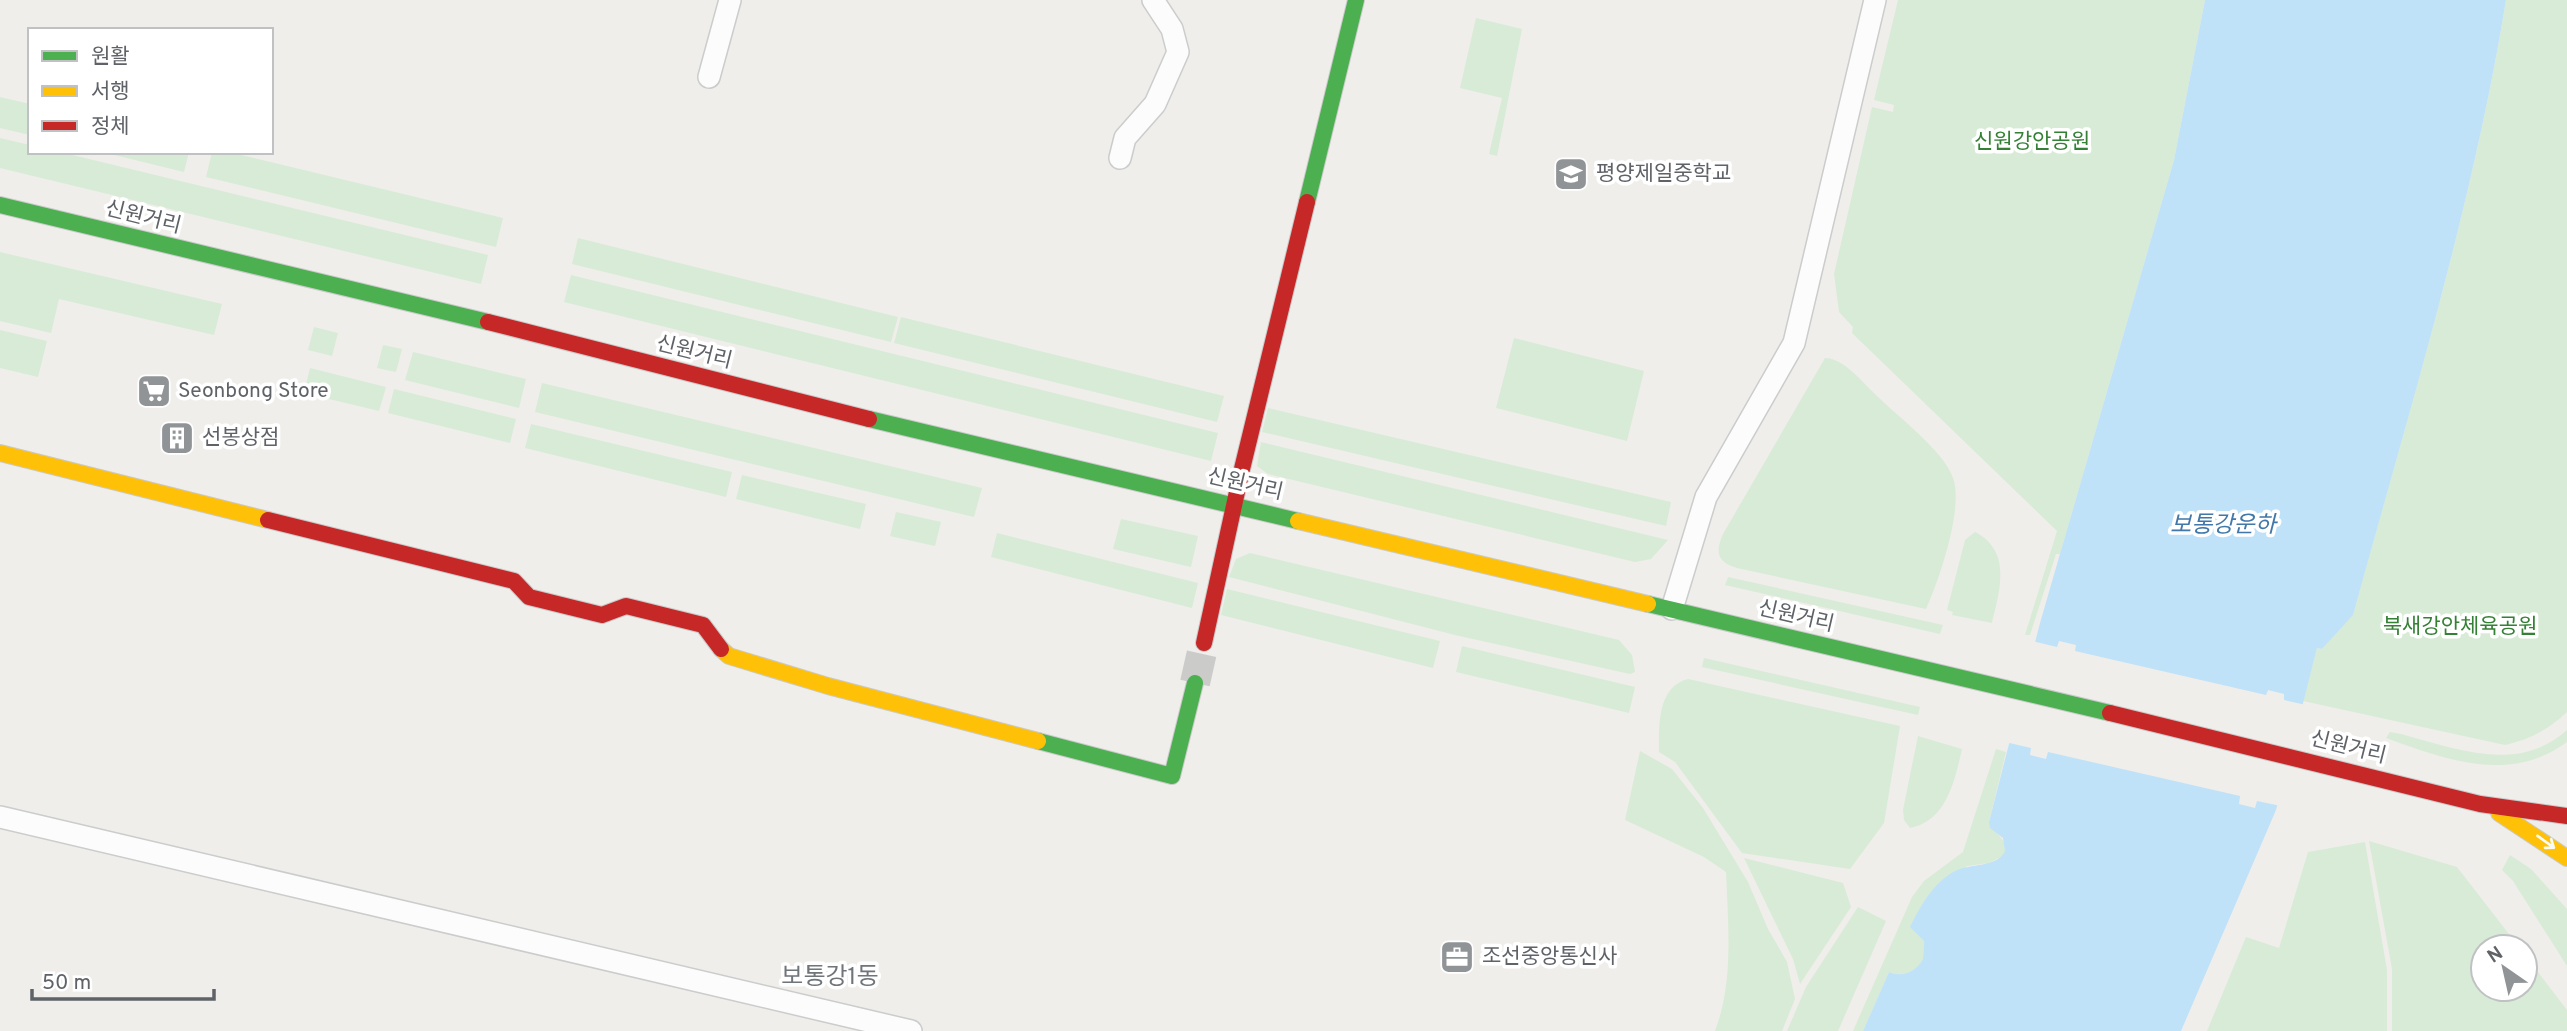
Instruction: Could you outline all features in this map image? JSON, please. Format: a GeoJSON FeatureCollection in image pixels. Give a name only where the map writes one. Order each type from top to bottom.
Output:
{"type":"FeatureCollection","features":[{"type":"Feature","properties":{"kind":"main road"},"geometry":{"type":"LineString","coordinates":[[1204,643],[1242,469],[1356,0]]}},
{"type":"Feature","properties":{"kind":"main road","name":"신원거리"},"geometry":{"type":"LineString","coordinates":[[0,205],[548,337],[829,410],[2360,772],[2480,804],[2567,816]]}},
{"type":"Feature","properties":{"kind":"main road"},"geometry":{"type":"LineString","coordinates":[[0,453],[514,581],[529,597],[602,615],[626,606],[703,625],[713,633],[718,648],[729,656],[828,686],[1172,776],[1195,683]]}},
{"type":"Feature","properties":{"kind":"main road","name":"신원거리"},"geometry":{"type":"LineString","coordinates":[[2480,804],[2516,822],[2567,858]]}},
{"type":"Feature","properties":{"kind":"street"},"geometry":{"type":"LineString","coordinates":[[709,77],[730,0]]}},
{"type":"Feature","properties":{"kind":"street"},"geometry":{"type":"LineString","coordinates":[[1120,158],[1125,138],[1155,104],[1178,52],[1172,29],[1153,0]]}},
{"type":"Feature","properties":{"kind":"street"},"geometry":{"type":"LineString","coordinates":[[1672,609],[1706,497],[1794,342],[1875,0]]}},
{"type":"Feature","properties":{"kind":"street"},"geometry":{"type":"LineString","coordinates":[[0,817],[911,1031]]}},
{"type":"Feature","properties":{"kind":"green space","name":"신원강안공원"},"geometry":{"type":"Polygon","coordinates":[[[1898,0],[2205,0],[2174,160],[2060,554],[2056,554],[2030,635],[2025,635],[2057,531],[1852,333],[1853,327],[1839,312],[1834,274],[1872,107],[1893,112],[1894,105],[1874,100],[1898,0]]]}},
{"type":"Feature","properties":{"kind":"green space","name":"북새강안체육공원"},"geometry":{"type":"Polygon","coordinates":[[[2506,0],[2567,0],[2567,712],[2538,733],[2505,745],[2303,701],[2317,648],[2322,649],[2353,614],[2457,233],[2476,156],[2506,0]]]}},
{"type":"Feature","properties":{"kind":"green space"},"geometry":{"type":"Polygon","coordinates":[[[1476,18],[1522,29],[1497,156],[1489,154],[1502,98],[1460,88],[1476,18]]]}},
{"type":"Feature","properties":{"kind":"green space"},"geometry":{"type":"Polygon","coordinates":[[[0,97],[28,104],[28,135],[0,128],[0,97]]]}},
{"type":"Feature","properties":{"kind":"green space"},"geometry":{"type":"Polygon","coordinates":[[[0,138],[28,145],[28,154],[68,154],[488,255],[481,284],[0,168],[0,138]]]}},
{"type":"Feature","properties":{"kind":"green space"},"geometry":{"type":"Polygon","coordinates":[[[110,154],[188,154],[184,172],[110,154]]]}},
{"type":"Feature","properties":{"kind":"green space"},"geometry":{"type":"Polygon","coordinates":[[[212,154],[237,154],[503,218],[496,247],[206,177],[212,154]]]}},
{"type":"Feature","properties":{"kind":"green space"},"geometry":{"type":"Polygon","coordinates":[[[578,238],[898,317],[891,342],[572,264],[578,238]]]}},
{"type":"Feature","properties":{"kind":"green space"},"geometry":{"type":"Polygon","coordinates":[[[0,252],[222,304],[214,335],[59,299],[51,333],[0,321],[0,252]]]}},
{"type":"Feature","properties":{"kind":"green space"},"geometry":{"type":"Polygon","coordinates":[[[571,275],[1218,433],[1211,461],[564,302],[571,275]]]}},
{"type":"Feature","properties":{"kind":"green space"},"geometry":{"type":"Polygon","coordinates":[[[901,317],[1224,396],[1217,422],[894,343],[901,317]]]}},
{"type":"Feature","properties":{"kind":"green space"},"geometry":{"type":"Polygon","coordinates":[[[314,327],[338,333],[332,356],[308,350],[314,327]]]}},
{"type":"Feature","properties":{"kind":"green space"},"geometry":{"type":"Polygon","coordinates":[[[0,330],[47,341],[38,377],[0,368],[0,330]]]}},
{"type":"Feature","properties":{"kind":"green space"},"geometry":{"type":"Polygon","coordinates":[[[1514,338],[1644,371],[1627,441],[1496,408],[1514,338]]]}},
{"type":"Feature","properties":{"kind":"green space"},"geometry":{"type":"Polygon","coordinates":[[[383,345],[402,349],[396,372],[377,368],[383,345]]]}},
{"type":"Feature","properties":{"kind":"green space"},"geometry":{"type":"Polygon","coordinates":[[[413,352],[526,379],[519,408],[405,380],[413,352]]]}},
{"type":"Feature","properties":{"kind":"green space"},"geometry":{"type":"Polygon","coordinates":[[[1825,358],[1839,362],[1853,372],[1930,445],[1953,478],[1956,491],[1953,525],[1943,563],[1926,609],[1737,568],[1725,563],[1720,556],[1719,546],[1723,534],[1825,358]]]}},
{"type":"Feature","properties":{"kind":"green space"},"geometry":{"type":"Polygon","coordinates":[[[310,368],[386,387],[379,411],[304,393],[310,368]]]}},
{"type":"Feature","properties":{"kind":"green space"},"geometry":{"type":"Polygon","coordinates":[[[542,383],[982,488],[974,517],[535,412],[542,383]]]}},
{"type":"Feature","properties":{"kind":"green space"},"geometry":{"type":"Polygon","coordinates":[[[394,389],[516,419],[510,443],[388,413],[394,389]]]}},
{"type":"Feature","properties":{"kind":"green space"},"geometry":{"type":"Polygon","coordinates":[[[1268,408],[1671,502],[1666,526],[1262,432],[1268,408]]]}},
{"type":"Feature","properties":{"kind":"green space"},"geometry":{"type":"Polygon","coordinates":[[[531,424],[732,472],[726,497],[525,448],[531,424]]]}},
{"type":"Feature","properties":{"kind":"green space"},"geometry":{"type":"Polygon","coordinates":[[[1261,442],[1668,540],[1651,559],[1635,562],[1268,474],[1257,466],[1261,442]]]}},
{"type":"Feature","properties":{"kind":"green space"},"geometry":{"type":"Polygon","coordinates":[[[742,475],[866,504],[860,529],[736,499],[742,475]]]}},
{"type":"Feature","properties":{"kind":"green space"},"geometry":{"type":"Polygon","coordinates":[[[896,512],[941,522],[935,546],[890,536],[896,512]]]}},
{"type":"Feature","properties":{"kind":"green space"},"geometry":{"type":"Polygon","coordinates":[[[1121,519],[1198,536],[1191,567],[1113,549],[1121,519]]]}},
{"type":"Feature","properties":{"kind":"green space"},"geometry":{"type":"Polygon","coordinates":[[[1975,532],[1987,540],[1999,561],[2000,585],[1992,623],[1952,615],[1953,612],[1947,610],[1965,540],[1975,532]]]}},
{"type":"Feature","properties":{"kind":"green space"},"geometry":{"type":"Polygon","coordinates":[[[997,533],[1198,583],[1192,608],[991,557],[997,533]]]}},
{"type":"Feature","properties":{"kind":"green space"},"geometry":{"type":"Polygon","coordinates":[[[1250,553],[1619,640],[1632,655],[1635,672],[1630,674],[1455,635],[1229,577],[1236,559],[1250,553]]]}},
{"type":"Feature","properties":{"kind":"green space"},"geometry":{"type":"Polygon","coordinates":[[[1728,577],[1943,625],[1940,634],[1725,585],[1728,577]]]}},
{"type":"Feature","properties":{"kind":"green space"},"geometry":{"type":"Polygon","coordinates":[[[1227,589],[1440,641],[1433,668],[1221,615],[1227,589]]]}},
{"type":"Feature","properties":{"kind":"green space"},"geometry":{"type":"Polygon","coordinates":[[[1462,646],[1635,687],[1629,713],[1456,672],[1462,646]]]}},
{"type":"Feature","properties":{"kind":"green space"},"geometry":{"type":"Polygon","coordinates":[[[1704,658],[1920,707],[1918,715],[1702,667],[1704,658]]]}},
{"type":"Feature","properties":{"kind":"green space"},"geometry":{"type":"Polygon","coordinates":[[[1688,679],[1900,726],[1884,823],[1850,869],[1742,853],[1675,762],[1659,752],[1660,719],[1665,698],[1678,683],[1688,679]]]}},
{"type":"Feature","properties":{"kind":"green space"},"geometry":{"type":"Polygon","coordinates":[[[2567,730],[2567,742],[2545,755],[2501,765],[2455,760],[2386,738],[2390,732],[2466,751],[2508,755],[2548,743],[2567,730]]]}},
{"type":"Feature","properties":{"kind":"green space"},"geometry":{"type":"Polygon","coordinates":[[[1918,736],[1962,749],[1952,785],[1941,808],[1923,824],[1910,828],[1904,820],[1903,810],[1918,736]]]}},
{"type":"Feature","properties":{"kind":"green space"},"geometry":{"type":"Polygon","coordinates":[[[1996,749],[2006,752],[1989,822],[2007,846],[2003,856],[1989,863],[1967,866],[1911,927],[1924,941],[1923,959],[1909,972],[1889,972],[1863,1031],[1853,1031],[1912,897],[1924,881],[1963,852],[1996,749]]]}},
{"type":"Feature","properties":{"kind":"green space"},"geometry":{"type":"Polygon","coordinates":[[[1640,751],[1672,769],[1703,808],[1748,882],[1768,929],[1787,962],[1795,999],[1782,1031],[1715,1031],[1727,973],[1726,872],[1704,857],[1625,820],[1640,751]]]}},
{"type":"Feature","properties":{"kind":"green space"},"geometry":{"type":"Polygon","coordinates":[[[2369,841],[2457,867],[2508,933],[2469,933],[2469,1003],[2539,1003],[2539,973],[2567,1010],[2567,1031],[2392,1031],[2392,969],[2369,841]]]}},
{"type":"Feature","properties":{"kind":"green space"},"geometry":{"type":"Polygon","coordinates":[[[2365,842],[2387,970],[2387,1031],[2207,1031],[2246,937],[2279,948],[2308,852],[2365,842]]]}},
{"type":"Feature","properties":{"kind":"green space"},"geometry":{"type":"Polygon","coordinates":[[[2510,855],[2531,869],[2567,909],[2567,966],[2513,881],[2502,870],[2510,855]]]}},
{"type":"Feature","properties":{"kind":"green space"},"geometry":{"type":"Polygon","coordinates":[[[1744,858],[1843,883],[1851,907],[1800,984],[1793,959],[1744,858]]]}},
{"type":"Feature","properties":{"kind":"green space"},"geometry":{"type":"Polygon","coordinates":[[[1858,907],[1886,921],[1838,1031],[1787,1031],[1806,987],[1858,907]]]}},
{"type":"Feature","properties":{"kind":"water","name":"보통강운하"},"geometry":{"type":"Polygon","coordinates":[[[2205,0],[2506,0],[2476,156],[2457,233],[2353,615],[2322,649],[2317,648],[2276,810],[2181,1031],[1863,1031],[1889,972],[1909,972],[1923,959],[1924,941],[1910,927],[1928,895],[1955,871],[1990,863],[2005,851],[2003,838],[1990,828],[1989,822],[2040,623],[2174,160],[2205,0]]]}},
{"type":"Feature","properties":{"kind":"pier"},"geometry":{"type":"Polygon","coordinates":[[[2032,641],[2057,647],[2059,641],[2076,645],[2075,651],[2266,695],[2268,690],[2284,694],[2284,700],[2306,705],[2281,806],[2257,801],[2255,808],[2239,804],[2240,796],[2048,752],[2046,759],[2030,755],[2031,748],[2005,742],[2032,641]]]}},
{"type":"Feature","properties":{"kind":"tunnel"},"geometry":{"type":"LineString","coordinates":[[1195,683],[1204,643]]}},
{"type":"Feature","properties":{"kind":"traffic: fast"},"geometry":{"type":"LineString","coordinates":[[1307,202],[1356,0]]}},
{"type":"Feature","properties":{"kind":"traffic: fast"},"geometry":{"type":"LineString","coordinates":[[0,205],[488,322]]}},
{"type":"Feature","properties":{"kind":"traffic: fast"},"geometry":{"type":"LineString","coordinates":[[869,419],[1298,521]]}},
{"type":"Feature","properties":{"kind":"traffic: fast"},"geometry":{"type":"LineString","coordinates":[[1648,604],[2110,713]]}},
{"type":"Feature","properties":{"kind":"traffic: fast"},"geometry":{"type":"LineString","coordinates":[[1038,741],[1172,776],[1195,683]]}},
{"type":"Feature","properties":{"kind":"traffic: slow"},"geometry":{"type":"LineString","coordinates":[[0,453],[268,520]]}},
{"type":"Feature","properties":{"kind":"traffic: slow"},"geometry":{"type":"LineString","coordinates":[[1298,521],[1648,604]]}},
{"type":"Feature","properties":{"kind":"traffic: slow"},"geometry":{"type":"LineString","coordinates":[[721,649],[729,656],[828,686],[1038,741]]}},
{"type":"Feature","properties":{"kind":"traffic: slow"},"geometry":{"type":"LineString","coordinates":[[2499,813],[2567,858]]}},
{"type":"Feature","properties":{"kind":"traffic: jam"},"geometry":{"type":"LineString","coordinates":[[1204,643],[1242,469],[1307,202]]}},
{"type":"Feature","properties":{"kind":"traffic: jam"},"geometry":{"type":"LineString","coordinates":[[488,322],[869,419]]}},
{"type":"Feature","properties":{"kind":"traffic: jam"},"geometry":{"type":"LineString","coordinates":[[268,520],[514,581],[529,597],[602,615],[626,606],[703,625],[721,649]]}},
{"type":"Feature","properties":{"kind":"traffic: jam"},"geometry":{"type":"LineString","coordinates":[[2110,713],[2480,804],[2567,816]]}},
{"type":"Feature","properties":{"kind":"place","name":"평양제일중학교"},"geometry":{"type":"Point","coordinates":[1571,174]}},
{"type":"Feature","properties":{"kind":"place","name":"Seonbong Store"},"geometry":{"type":"Point","coordinates":[154,391]}},
{"type":"Feature","properties":{"kind":"place","name":"선봉상점"},"geometry":{"type":"Point","coordinates":[177,438]}},
{"type":"Feature","properties":{"kind":"place","name":"조선중앙통신사"},"geometry":{"type":"Point","coordinates":[1457,957]}},
{"type":"Feature","properties":{"kind":"district","name":"보통강1동"},"geometry":{"type":"Point","coordinates":[830,978]}}]}
